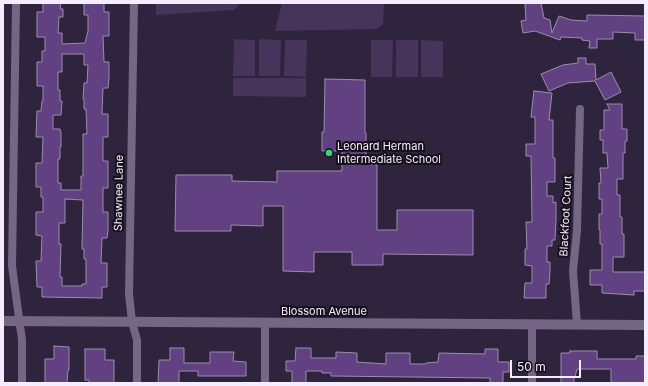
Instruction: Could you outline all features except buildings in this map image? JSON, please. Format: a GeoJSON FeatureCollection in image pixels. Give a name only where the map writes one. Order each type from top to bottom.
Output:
{"type":"FeatureCollection","features":[{"type":"Feature","properties":{"kind":"street"},"geometry":{"type":"LineString","coordinates":[[16,3],[12,266],[22,340],[22,383]]}},
{"type":"Feature","properties":{"kind":"street","name":"Shawnee Lane"},"geometry":{"type":"LineString","coordinates":[[134,3],[129,294],[132,322],[137,340],[137,383]]}},
{"type":"Feature","properties":{"kind":"street","name":"Blackfoot Court"},"geometry":{"type":"LineString","coordinates":[[577,324],[573,271],[577,230],[580,109]]}},
{"type":"Feature","properties":{"kind":"street","name":"Blossom Avenue"},"geometry":{"type":"LineString","coordinates":[[3,321],[265,324],[645,324]]}},
{"type":"Feature","properties":{"kind":"street"},"geometry":{"type":"LineString","coordinates":[[265,324],[265,383]]}},
{"type":"Feature","properties":{"kind":"street"},"geometry":{"type":"LineString","coordinates":[[532,325],[532,383]]}},
{"type":"Feature","properties":{"kind":"shaded area"},"geometry":{"type":"Polygon","coordinates":[[[156,3],[240,3],[234,10],[156,15],[156,3]]]}},
{"type":"Feature","properties":{"kind":"shaded area"},"geometry":{"type":"Polygon","coordinates":[[[282,3],[384,3],[383,24],[377,29],[275,31],[282,3]]]}},
{"type":"Feature","properties":{"kind":"shaded area"},"geometry":{"type":"Polygon","coordinates":[[[234,39],[255,40],[255,76],[233,76],[234,39]]]}},
{"type":"Feature","properties":{"kind":"shaded area"},"geometry":{"type":"Polygon","coordinates":[[[259,39],[281,40],[280,76],[259,76],[259,39]]]}},
{"type":"Feature","properties":{"kind":"shaded area"},"geometry":{"type":"Polygon","coordinates":[[[285,40],[307,40],[306,77],[284,76],[285,40]]]}},
{"type":"Feature","properties":{"kind":"shaded area"},"geometry":{"type":"Polygon","coordinates":[[[371,40],[393,40],[392,77],[371,77],[371,40]]]}},
{"type":"Feature","properties":{"kind":"shaded area"},"geometry":{"type":"Polygon","coordinates":[[[396,40],[418,40],[418,77],[396,77],[396,40]]]}},
{"type":"Feature","properties":{"kind":"shaded area"},"geometry":{"type":"Polygon","coordinates":[[[421,40],[443,41],[443,77],[421,77],[421,40]]]}},
{"type":"Feature","properties":{"kind":"shaded area"},"geometry":{"type":"Polygon","coordinates":[[[233,78],[306,78],[306,97],[233,96],[233,78]]]}},
{"type":"Feature","properties":{"kind":"place","name":"Leonard Herman Intermediate School"},"geometry":{"type":"Point","coordinates":[329,153]}}]}
